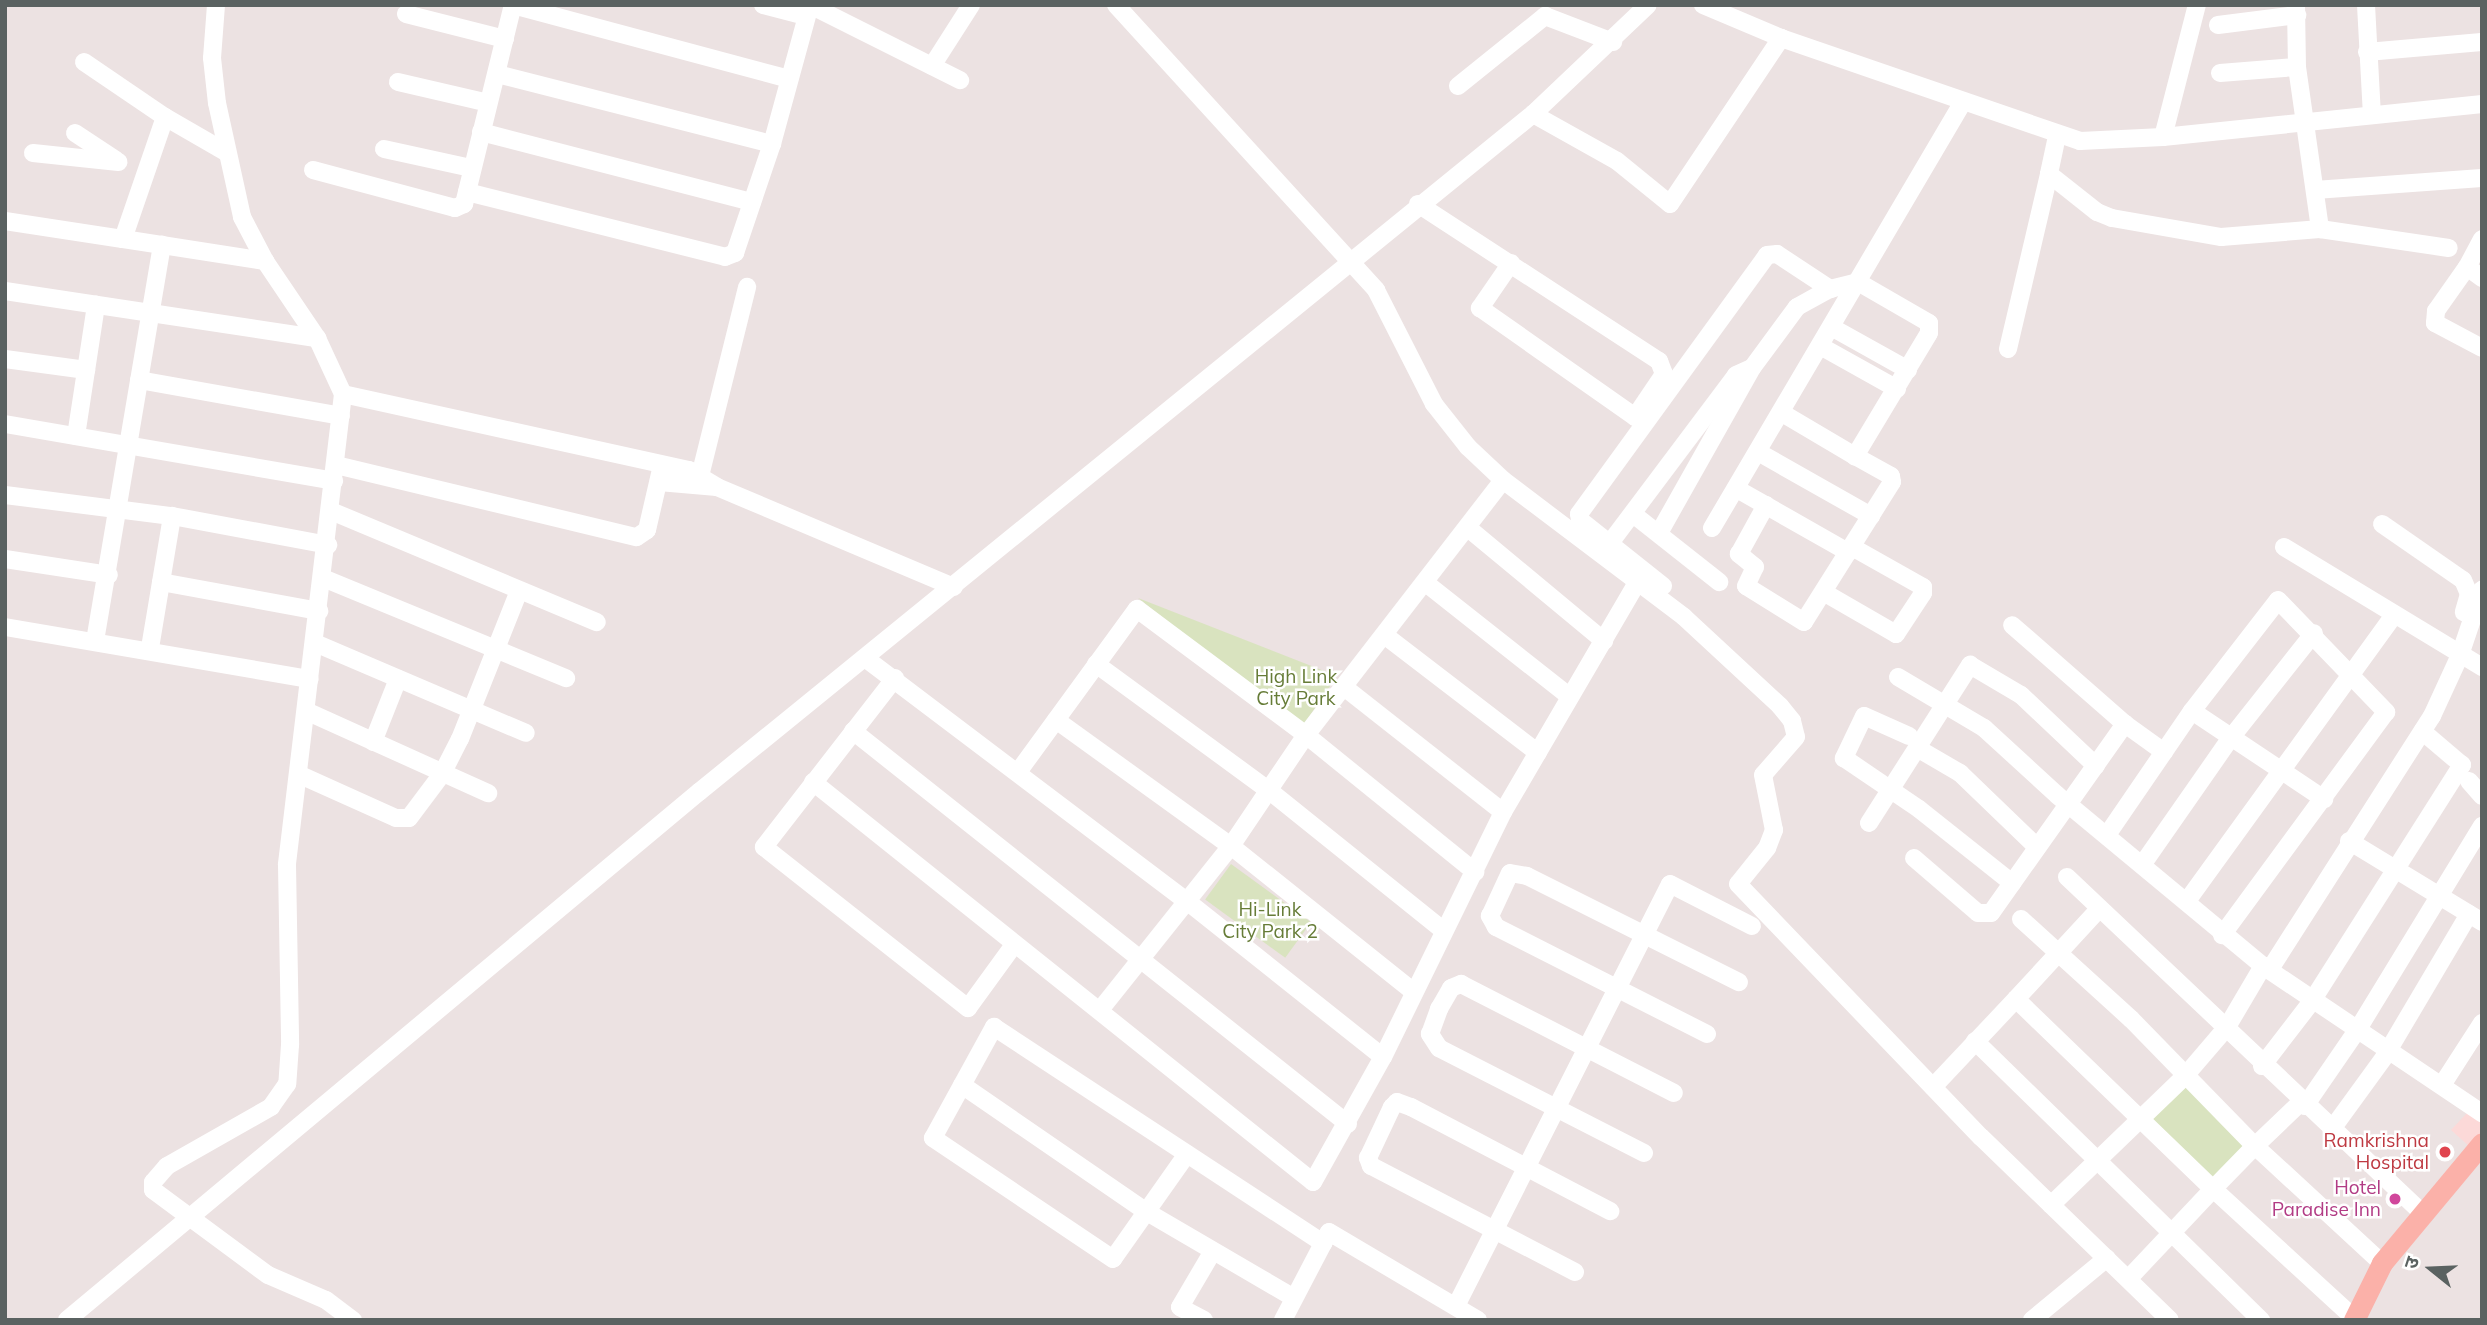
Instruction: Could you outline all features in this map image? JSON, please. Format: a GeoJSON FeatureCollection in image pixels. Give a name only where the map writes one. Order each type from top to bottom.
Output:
{"type":"FeatureCollection","features":[{"type":"Feature","properties":{"kind":"main road"},"geometry":{"type":"LineString","coordinates":[[2359,1319],[2382,1263],[2482,1143]]}},
{"type":"Feature","properties":{"kind":"main road"},"geometry":{"type":"LineString","coordinates":[[2359,1319],[2392,1271],[2482,1164]]}},
{"type":"Feature","properties":{"kind":"street"},"geometry":{"type":"LineString","coordinates":[[216,5],[212,58],[225,151],[242,217],[265,261],[317,338],[344,394],[285,888],[290,1045],[287,1084],[271,1107],[157,1174],[153,1190],[268,1275],[326,1300],[353,1320]]}},
{"type":"Feature","properties":{"kind":"street"},"geometry":{"type":"LineString","coordinates":[[313,170],[455,208],[464,204],[513,5],[789,79]]}},
{"type":"Feature","properties":{"kind":"street"},"geometry":{"type":"LineString","coordinates":[[762,5],[808,9],[960,80]]}},
{"type":"Feature","properties":{"kind":"street"},"geometry":{"type":"LineString","coordinates":[[932,66],[971,5]]}},
{"type":"Feature","properties":{"kind":"street"},"geometry":{"type":"LineString","coordinates":[[1116,5],[1351,259],[1376,290],[1434,404],[1450,427],[1503,480],[1692,609]]}},
{"type":"Feature","properties":{"kind":"street"},"geometry":{"type":"LineString","coordinates":[[67,1320],[594,879],[954,587],[1418,204],[1533,114],[1613,42],[1648,5]]}},
{"type":"Feature","properties":{"kind":"street"},"geometry":{"type":"LineString","coordinates":[[1703,5],[1781,38],[2057,136],[2080,141],[2162,137],[2482,104]]}},
{"type":"Feature","properties":{"kind":"street"},"geometry":{"type":"LineString","coordinates":[[2162,137],[2197,5]]}},
{"type":"Feature","properties":{"kind":"street"},"geometry":{"type":"LineString","coordinates":[[2365,5],[2372,115]]}},
{"type":"Feature","properties":{"kind":"street"},"geometry":{"type":"LineString","coordinates":[[467,192],[725,257],[735,253],[772,144],[808,9]]}},
{"type":"Feature","properties":{"kind":"street"},"geometry":{"type":"LineString","coordinates":[[2218,25],[2296,10],[2297,67],[2319,229]]}},
{"type":"Feature","properties":{"kind":"street"},"geometry":{"type":"LineString","coordinates":[[406,14],[505,39]]}},
{"type":"Feature","properties":{"kind":"street"},"geometry":{"type":"LineString","coordinates":[[1458,86],[1545,16],[1613,42]]}},
{"type":"Feature","properties":{"kind":"street"},"geometry":{"type":"LineString","coordinates":[[1533,114],[1618,161],[1670,204],[1781,38]]}},
{"type":"Feature","properties":{"kind":"street"},"geometry":{"type":"LineString","coordinates":[[2367,52],[2482,41]]}},
{"type":"Feature","properties":{"kind":"street"},"geometry":{"type":"LineString","coordinates":[[84,62],[164,117],[225,151]]}},
{"type":"Feature","properties":{"kind":"street"},"geometry":{"type":"LineString","coordinates":[[2220,73],[2297,67]]}},
{"type":"Feature","properties":{"kind":"street"},"geometry":{"type":"LineString","coordinates":[[497,74],[772,144]]}},
{"type":"Feature","properties":{"kind":"street"},"geometry":{"type":"LineString","coordinates":[[398,82],[488,103]]}},
{"type":"Feature","properties":{"kind":"street"},"geometry":{"type":"LineString","coordinates":[[1712,528],[1833,328],[1964,102]]}},
{"type":"Feature","properties":{"kind":"street"},"geometry":{"type":"LineString","coordinates":[[122,239],[143,170],[164,117]]}},
{"type":"Feature","properties":{"kind":"street"},"geometry":{"type":"LineString","coordinates":[[481,132],[752,202]]}},
{"type":"Feature","properties":{"kind":"street"},"geometry":{"type":"LineString","coordinates":[[75,133],[120,162]]}},
{"type":"Feature","properties":{"kind":"street"},"geometry":{"type":"LineString","coordinates":[[2008,349],[2057,136]]}},
{"type":"Feature","properties":{"kind":"street"},"geometry":{"type":"LineString","coordinates":[[384,149],[471,168]]}},
{"type":"Feature","properties":{"kind":"street"},"geometry":{"type":"LineString","coordinates":[[33,153],[120,162],[143,170]]}},
{"type":"Feature","properties":{"kind":"street"},"geometry":{"type":"LineString","coordinates":[[2049,174],[2098,212],[2112,218],[2242,239],[2319,229],[2449,247]]}},
{"type":"Feature","properties":{"kind":"street"},"geometry":{"type":"LineString","coordinates":[[2315,190],[2482,178]]}},
{"type":"Feature","properties":{"kind":"street"},"geometry":{"type":"LineString","coordinates":[[1418,204],[1511,263],[1664,367],[1632,423],[1480,308],[1511,263]]}},
{"type":"Feature","properties":{"kind":"street"},"geometry":{"type":"LineString","coordinates":[[5,221],[265,261]]}},
{"type":"Feature","properties":{"kind":"street"},"geometry":{"type":"LineString","coordinates":[[2482,239],[2467,267],[2437,311],[2435,323],[2482,348]]}},
{"type":"Feature","properties":{"kind":"street"},"geometry":{"type":"LineString","coordinates":[[95,641],[109,575],[162,246]]}},
{"type":"Feature","properties":{"kind":"street"},"geometry":{"type":"LineString","coordinates":[[1830,289],[1777,254],[1765,257],[1579,514],[1580,520],[1638,581],[1732,658],[1780,706],[1796,729],[1794,743],[1763,775],[1775,820],[1771,841],[1738,884],[1933,1087],[2170,1320]]}},
{"type":"Feature","properties":{"kind":"street"},"geometry":{"type":"LineString","coordinates":[[2467,267],[2482,278]]}},
{"type":"Feature","properties":{"kind":"street"},"geometry":{"type":"LineString","coordinates":[[1659,533],[1695,449],[1737,375],[1752,368],[1790,314],[1830,289],[1858,282],[1931,326],[1908,370],[1855,456]]}},
{"type":"Feature","properties":{"kind":"street"},"geometry":{"type":"LineString","coordinates":[[701,476],[747,287]]}},
{"type":"Feature","properties":{"kind":"street"},"geometry":{"type":"LineString","coordinates":[[5,291],[317,338]]}},
{"type":"Feature","properties":{"kind":"street"},"geometry":{"type":"LineString","coordinates":[[76,436],[96,305]]}},
{"type":"Feature","properties":{"kind":"street"},"geometry":{"type":"LineString","coordinates":[[1833,328],[1908,370]]}},
{"type":"Feature","properties":{"kind":"street"},"geometry":{"type":"LineString","coordinates":[[1822,346],[1896,389]]}},
{"type":"Feature","properties":{"kind":"street"},"geometry":{"type":"LineString","coordinates":[[5,359],[86,370]]}},
{"type":"Feature","properties":{"kind":"street"},"geometry":{"type":"LineString","coordinates":[[139,380],[341,416]]}},
{"type":"Feature","properties":{"kind":"street"},"geometry":{"type":"LineString","coordinates":[[344,394],[717,487],[954,587]]}},
{"type":"Feature","properties":{"kind":"street"},"geometry":{"type":"LineString","coordinates":[[1766,505],[1738,554],[1755,567],[1746,587],[1804,622],[1825,593],[1892,479],[1782,414]]}},
{"type":"Feature","properties":{"kind":"street"},"geometry":{"type":"LineString","coordinates":[[5,424],[128,446],[335,473],[637,537],[647,530],[661,473]]}},
{"type":"Feature","properties":{"kind":"street"},"geometry":{"type":"LineString","coordinates":[[1605,549],[1633,514],[1695,449]]}},
{"type":"Feature","properties":{"kind":"street"},"geometry":{"type":"LineString","coordinates":[[1758,453],[1871,516]]}},
{"type":"Feature","properties":{"kind":"street"},"geometry":{"type":"LineString","coordinates":[[661,473],[701,476],[717,487]]}},
{"type":"Feature","properties":{"kind":"street"},"geometry":{"type":"LineString","coordinates":[[1101,1010],[1231,846],[1271,792],[1306,735],[1387,637],[1503,480]]}},
{"type":"Feature","properties":{"kind":"street"},"geometry":{"type":"LineString","coordinates":[[1737,488],[1923,587],[1923,593],[1896,634],[1825,593]]}},
{"type":"Feature","properties":{"kind":"street"},"geometry":{"type":"LineString","coordinates":[[5,495],[172,516],[328,545]]}},
{"type":"Feature","properties":{"kind":"street"},"geometry":{"type":"LineString","coordinates":[[331,511],[597,622]]}},
{"type":"Feature","properties":{"kind":"street"},"geometry":{"type":"LineString","coordinates":[[1633,514],[1719,582]]}},
{"type":"Feature","properties":{"kind":"street"},"geometry":{"type":"LineString","coordinates":[[150,648],[172,516]]}},
{"type":"Feature","properties":{"kind":"street"},"geometry":{"type":"LineString","coordinates":[[2382,524],[2452,570],[2468,588],[2467,604],[2455,652]]}},
{"type":"Feature","properties":{"kind":"street"},"geometry":{"type":"LineString","coordinates":[[1468,528],[1604,641]]}},
{"type":"Feature","properties":{"kind":"street"},"geometry":{"type":"LineString","coordinates":[[2284,548],[2482,667]]}},
{"type":"Feature","properties":{"kind":"street"},"geometry":{"type":"LineString","coordinates":[[5,559],[109,575]]}},
{"type":"Feature","properties":{"kind":"street"},"geometry":{"type":"LineString","coordinates":[[323,578],[566,678]]}},
{"type":"Feature","properties":{"kind":"street"},"geometry":{"type":"LineString","coordinates":[[813,782],[1013,946],[1101,1010],[1313,1182],[1348,1124],[1383,1057],[1503,812],[1638,581]]}},
{"type":"Feature","properties":{"kind":"street"},"geometry":{"type":"LineString","coordinates":[[161,582],[318,611]]}},
{"type":"Feature","properties":{"kind":"street"},"geometry":{"type":"LineString","coordinates":[[1427,584],[1570,697]]}},
{"type":"Feature","properties":{"kind":"street"},"geometry":{"type":"LineString","coordinates":[[2263,966],[2272,966],[2349,841],[2422,731],[2482,590]]}},
{"type":"Feature","properties":{"kind":"street"},"geometry":{"type":"LineString","coordinates":[[298,774],[405,820],[442,774],[472,710],[519,591]]}},
{"type":"Feature","properties":{"kind":"street"},"geometry":{"type":"LineString","coordinates":[[2107,835],[2192,711],[2278,600],[2314,633],[2349,676],[2386,712],[2222,935]]}},
{"type":"Feature","properties":{"kind":"street"},"geometry":{"type":"LineString","coordinates":[[1018,772],[1137,609],[1306,735],[1475,872]]}},
{"type":"Feature","properties":{"kind":"street"},"geometry":{"type":"LineString","coordinates":[[2187,901],[2393,615]]}},
{"type":"Feature","properties":{"kind":"street"},"geometry":{"type":"LineString","coordinates":[[2012,625],[2125,724],[2164,752]]}},
{"type":"Feature","properties":{"kind":"street"},"geometry":{"type":"LineString","coordinates":[[5,627],[150,648],[310,679]]}},
{"type":"Feature","properties":{"kind":"street"},"geometry":{"type":"LineString","coordinates":[[2142,865],[2230,739],[2314,633]]}},
{"type":"Feature","properties":{"kind":"street"},"geometry":{"type":"LineString","coordinates":[[1387,637],[1538,753]]}},
{"type":"Feature","properties":{"kind":"street"},"geometry":{"type":"LineString","coordinates":[[315,643],[526,733]]}},
{"type":"Feature","properties":{"kind":"street"},"geometry":{"type":"LineString","coordinates":[[865,658],[895,678],[1188,902],[1383,1057]]}},
{"type":"Feature","properties":{"kind":"street"},"geometry":{"type":"LineString","coordinates":[[1096,664],[1271,792],[1444,931]]}},
{"type":"Feature","properties":{"kind":"street"},"geometry":{"type":"LineString","coordinates":[[1869,824],[1886,787],[1913,742],[1941,700],[1970,666],[2021,695],[2096,766]]}},
{"type":"Feature","properties":{"kind":"street"},"geometry":{"type":"LineString","coordinates":[[1898,677],[1941,700],[1984,728],[2067,802],[2187,901],[2222,935],[2263,966],[2312,1001],[2390,1048],[2482,1113]]}},
{"type":"Feature","properties":{"kind":"street"},"geometry":{"type":"LineString","coordinates":[[895,678],[764,847],[968,1009],[1013,946]]}},
{"type":"Feature","properties":{"kind":"street"},"geometry":{"type":"LineString","coordinates":[[373,742],[398,679]]}},
{"type":"Feature","properties":{"kind":"street"},"geometry":{"type":"LineString","coordinates":[[1344,687],[1503,812]]}},
{"type":"Feature","properties":{"kind":"street"},"geometry":{"type":"LineString","coordinates":[[306,710],[488,793]]}},
{"type":"Feature","properties":{"kind":"street"},"geometry":{"type":"LineString","coordinates":[[2192,711],[2323,799]]}},
{"type":"Feature","properties":{"kind":"street"},"geometry":{"type":"LineString","coordinates":[[2012,883],[1886,787],[1845,761],[1844,751],[1858,723],[1868,715],[1960,773],[2037,848]]}},
{"type":"Feature","properties":{"kind":"street"},"geometry":{"type":"LineString","coordinates":[[1056,720],[1231,846],[1414,992]]}},
{"type":"Feature","properties":{"kind":"street"},"geometry":{"type":"LineString","coordinates":[[1913,858],[1983,915],[1991,913],[2067,802],[2125,724]]}},
{"type":"Feature","properties":{"kind":"street"},"geometry":{"type":"LineString","coordinates":[[2262,1066],[2312,1001],[2394,868],[2462,765],[2422,731]]}},
{"type":"Feature","properties":{"kind":"street"},"geometry":{"type":"LineString","coordinates":[[853,732],[1143,958],[1348,1124]]}},
{"type":"Feature","properties":{"kind":"street"},"geometry":{"type":"LineString","coordinates":[[2469,781],[2482,796]]}},
{"type":"Feature","properties":{"kind":"street"},"geometry":{"type":"LineString","coordinates":[[2129,1278],[2255,1146],[2303,1104],[2358,1030],[2482,826]]}},
{"type":"Feature","properties":{"kind":"street"},"geometry":{"type":"LineString","coordinates":[[2332,1129],[2390,1048],[2476,918],[2349,841]]}},
{"type":"Feature","properties":{"kind":"street"},"geometry":{"type":"LineString","coordinates":[[1707,1034],[1491,923],[1490,916],[1510,873],[1527,876],[1739,982]]}},
{"type":"Feature","properties":{"kind":"street"},"geometry":{"type":"LineString","coordinates":[[1456,1306],[1674,877],[1752,926]]}},
{"type":"Feature","properties":{"kind":"street"},"geometry":{"type":"LineString","coordinates":[[2067,877],[2227,1027],[2262,1066],[2423,1214]]}},
{"type":"Feature","properties":{"kind":"street"},"geometry":{"type":"LineString","coordinates":[[1933,1087],[2099,909]]}},
{"type":"Feature","properties":{"kind":"street"},"geometry":{"type":"LineString","coordinates":[[2021,919],[2255,1146],[2382,1263]]}},
{"type":"Feature","properties":{"kind":"street"},"geometry":{"type":"LineString","coordinates":[[2051,1205],[2099,1163],[2185,1076],[2227,1027],[2263,966]]}},
{"type":"Feature","properties":{"kind":"street"},"geometry":{"type":"LineString","coordinates":[[1644,1153],[1439,1048],[1430,1034],[1439,1009],[1451,988],[1461,984],[1674,1093]]}},
{"type":"Feature","properties":{"kind":"street"},"geometry":{"type":"LineString","coordinates":[[2016,999],[2144,1118],[2213,1189],[2359,1319]]}},
{"type":"Feature","properties":{"kind":"street"},"geometry":{"type":"LineString","coordinates":[[2442,1085],[2482,1023]]}},
{"type":"Feature","properties":{"kind":"street"},"geometry":{"type":"LineString","coordinates":[[1186,1154],[1113,1259],[933,1138],[994,1027],[1323,1243]]}},
{"type":"Feature","properties":{"kind":"street"},"geometry":{"type":"LineString","coordinates":[[1975,1041],[2261,1320]]}},
{"type":"Feature","properties":{"kind":"street"},"geometry":{"type":"LineString","coordinates":[[962,1085],[1147,1212],[1294,1298]]}},
{"type":"Feature","properties":{"kind":"street"},"geometry":{"type":"LineString","coordinates":[[1575,1272],[1371,1166],[1368,1158],[1392,1107],[1397,1102],[1411,1107],[1610,1212]]}},
{"type":"Feature","properties":{"kind":"street"},"geometry":{"type":"LineString","coordinates":[[1283,1320],[1329,1232],[1478,1320]]}},
{"type":"Feature","properties":{"kind":"street"},"geometry":{"type":"LineString","coordinates":[[1204,1320],[1180,1307],[1213,1251]]}},
{"type":"Feature","properties":{"kind":"street"},"geometry":{"type":"LineString","coordinates":[[2032,1320],[2107,1258]]}},
{"type":"Feature","properties":{"kind":"shaded area"},"geometry":{"type":"Polygon","coordinates":[[[2468,1112],[2482,1124],[2482,1133],[2470,1147],[2451,1130],[2468,1112]]]}},
{"type":"Feature","properties":{"kind":"green space","name":"High Link City Park"},"geometry":{"type":"Polygon","coordinates":[[[1138,598],[1337,676],[1302,727],[1138,598]]]}},
{"type":"Feature","properties":{"kind":"green space","name":"Hi-Link City Park 2"},"geometry":{"type":"Polygon","coordinates":[[[1231,864],[1311,922],[1285,958],[1205,900],[1231,864]]]}},
{"type":"Feature","properties":{"kind":"green space"},"geometry":{"type":"Polygon","coordinates":[[[2182,1083],[2248,1144],[2214,1181],[2148,1120],[2182,1083]]]}},
{"type":"Feature","properties":{"kind":"place","name":"Ramkrishna Hospital"},"geometry":{"type":"Point","coordinates":[2445,1152]}},
{"type":"Feature","properties":{"kind":"place","name":"Hotel Paradise Inn"},"geometry":{"type":"Point","coordinates":[2395,1199]}}]}
